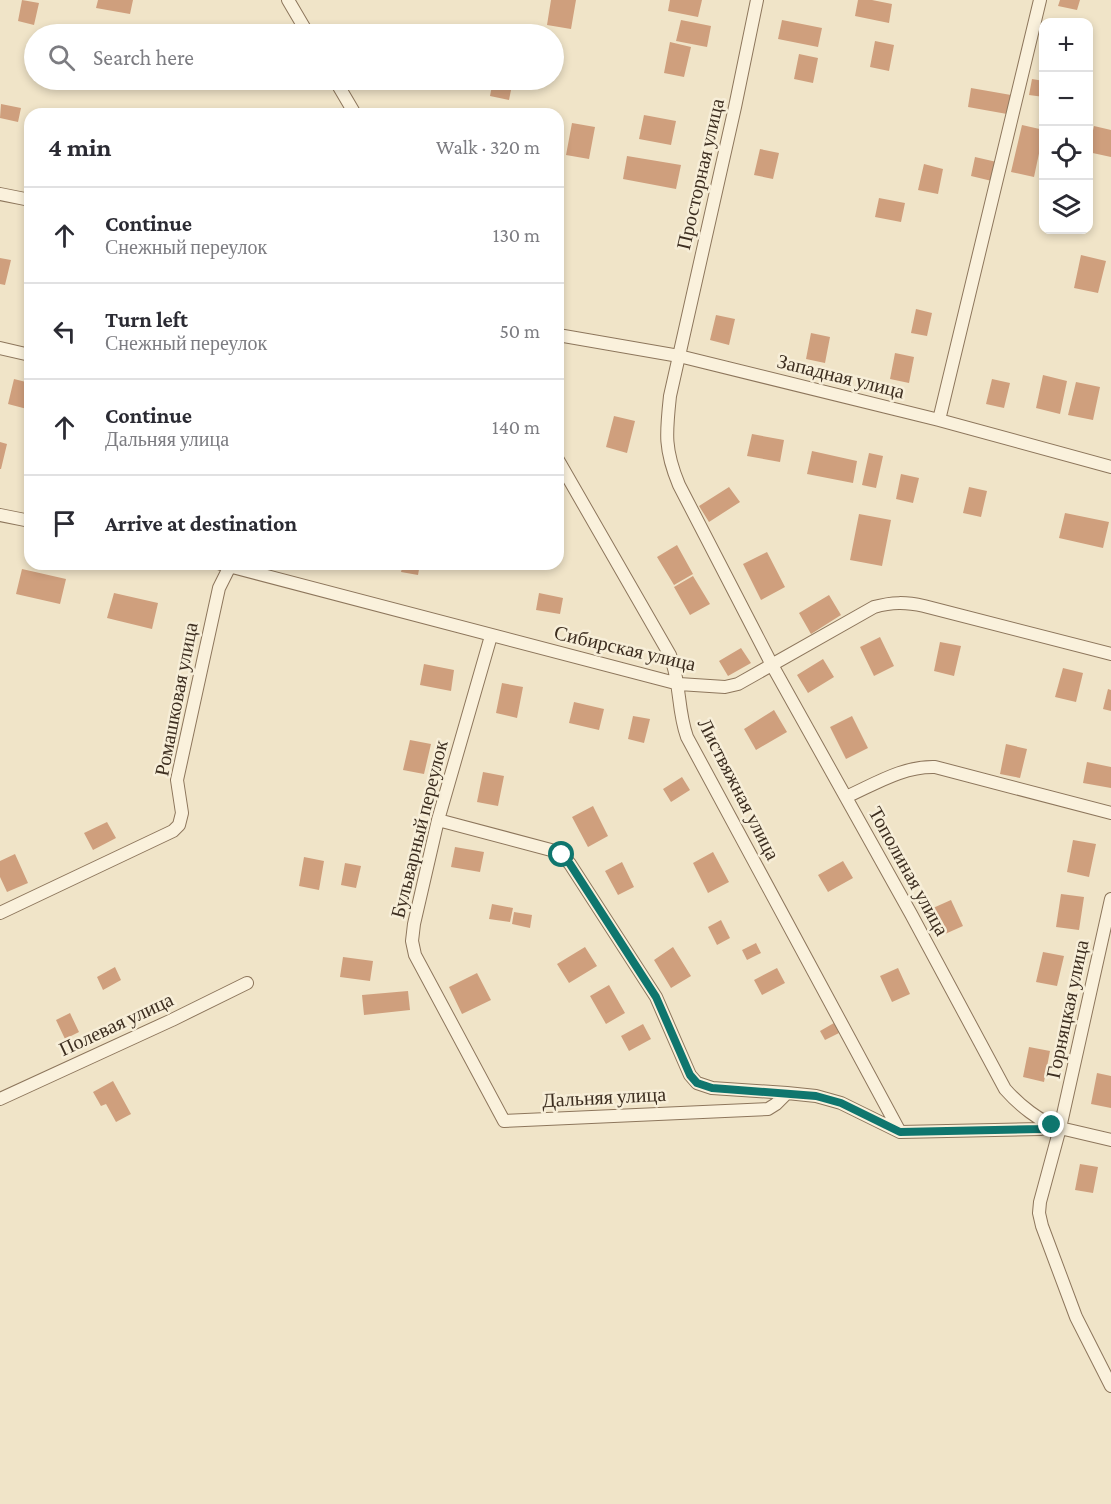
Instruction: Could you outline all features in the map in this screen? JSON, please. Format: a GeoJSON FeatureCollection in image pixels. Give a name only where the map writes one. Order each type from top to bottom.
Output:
{"type":"FeatureCollection","features":[{"type":"Feature","properties":{"kind":"street"},"geometry":{"type":"LineString","coordinates":[[288,0],[302,24]]}},
{"type":"Feature","properties":{"kind":"street","name":"Просторная улица"},"geometry":{"type":"LineString","coordinates":[[679,356],[757,0]]}},
{"type":"Feature","properties":{"kind":"street"},"geometry":{"type":"LineString","coordinates":[[939,420],[1040,0]]}},
{"type":"Feature","properties":{"kind":"street"},"geometry":{"type":"LineString","coordinates":[[341,90],[351,108]]}},
{"type":"Feature","properties":{"kind":"street"},"geometry":{"type":"LineString","coordinates":[[0,194],[24,199]]}},
{"type":"Feature","properties":{"kind":"street","name":"Западная улица"},"geometry":{"type":"LineString","coordinates":[[564,336],[679,356],[939,420],[1111,467]]}},
{"type":"Feature","properties":{"kind":"street"},"geometry":{"type":"LineString","coordinates":[[0,348],[24,354]]}},
{"type":"Feature","properties":{"kind":"street","name":"Тополиная улица"},"geometry":{"type":"LineString","coordinates":[[679,356],[670,396],[666,436],[669,462],[679,485],[772,664],[1005,1089],[1016,1101],[1056,1126]]}},
{"type":"Feature","properties":{"kind":"street","name":"Листвяжная улица"},"geometry":{"type":"LineString","coordinates":[[564,470],[670,655],[679,684],[681,720],[687,737],[900,1132]]}},
{"type":"Feature","properties":{"kind":"street"},"geometry":{"type":"LineString","coordinates":[[0,514],[24,520]]}},
{"type":"Feature","properties":{"kind":"street","name":"Ромашковая улица"},"geometry":{"type":"LineString","coordinates":[[0,913],[173,831],[179,825],[182,813],[177,780],[219,588],[225,570]]}},
{"type":"Feature","properties":{"kind":"street","name":"Сибирская улица"},"geometry":{"type":"LineString","coordinates":[[246,570],[679,684],[725,687],[738,684],[874,607],[890,603],[907,602],[1111,654]]}},
{"type":"Feature","properties":{"kind":"street","name":"Бульварный переулок"},"geometry":{"type":"LineString","coordinates":[[491,636],[438,820],[412,941],[415,955],[504,1121]]}},
{"type":"Feature","properties":{"kind":"street"},"geometry":{"type":"LineString","coordinates":[[846,797],[905,770],[920,766],[935,767],[1111,813]]}},
{"type":"Feature","properties":{"kind":"street"},"geometry":{"type":"LineString","coordinates":[[438,820],[551,850],[562,855],[656,997],[690,1075],[697,1083],[712,1088],[816,1096],[841,1103],[900,1132],[1041,1129],[1056,1126],[1111,1140]]}},
{"type":"Feature","properties":{"kind":"street","name":"Горняцкая улица"},"geometry":{"type":"LineString","coordinates":[[1056,1126],[1111,899]]}},
{"type":"Feature","properties":{"kind":"street","name":"Полевая улица"},"geometry":{"type":"LineString","coordinates":[[0,1099],[172,1020],[247,982]]}},
{"type":"Feature","properties":{"kind":"street","name":"Дальняя улица"},"geometry":{"type":"LineString","coordinates":[[504,1121],[768,1109],[787,1093]]}},
{"type":"Feature","properties":{"kind":"street"},"geometry":{"type":"LineString","coordinates":[[1056,1126],[1039,1213],[1076,1317],[1111,1386]]}},
{"type":"Feature","properties":{"kind":"building"},"geometry":{"type":"Polygon","coordinates":[[[22,0],[39,3],[34,24],[18,21],[22,0]]]}},
{"type":"Feature","properties":{"kind":"building"},"geometry":{"type":"Polygon","coordinates":[[[98,0],[133,0],[130,14],[96,8],[98,0]]]}},
{"type":"Feature","properties":{"kind":"building"},"geometry":{"type":"Polygon","coordinates":[[[551,0],[576,0],[571,29],[564,28],[564,24],[547,24],[551,0]]]}},
{"type":"Feature","properties":{"kind":"building"},"geometry":{"type":"Polygon","coordinates":[[[670,0],[702,0],[698,17],[668,11],[670,0]]]}},
{"type":"Feature","properties":{"kind":"building"},"geometry":{"type":"Polygon","coordinates":[[[858,0],[892,4],[889,23],[855,16],[858,0]]]}},
{"type":"Feature","properties":{"kind":"building"},"geometry":{"type":"Polygon","coordinates":[[[1060,0],[1080,0],[1077,10],[1058,6],[1060,0]]]}},
{"type":"Feature","properties":{"kind":"building"},"geometry":{"type":"Polygon","coordinates":[[[681,20],[711,26],[707,47],[676,41],[681,20]]]}},
{"type":"Feature","properties":{"kind":"building"},"geometry":{"type":"Polygon","coordinates":[[[782,20],[822,28],[818,47],[778,39],[782,20]]]}},
{"type":"Feature","properties":{"kind":"building"},"geometry":{"type":"Polygon","coordinates":[[[875,41],[894,45],[889,71],[870,67],[875,41]]]}},
{"type":"Feature","properties":{"kind":"building"},"geometry":{"type":"Polygon","coordinates":[[[670,42],[691,47],[684,77],[664,73],[670,42]]]}},
{"type":"Feature","properties":{"kind":"building"},"geometry":{"type":"Polygon","coordinates":[[[799,54],[818,58],[813,83],[794,79],[799,54]]]}},
{"type":"Feature","properties":{"kind":"building"},"geometry":{"type":"Polygon","coordinates":[[[1032,79],[1039,80],[1039,96],[1029,95],[1032,79]]]}},
{"type":"Feature","properties":{"kind":"building"},"geometry":{"type":"Polygon","coordinates":[[[971,88],[1011,95],[1007,114],[968,107],[971,88]]]}},
{"type":"Feature","properties":{"kind":"building"},"geometry":{"type":"Polygon","coordinates":[[[491,90],[511,90],[509,100],[490,96],[491,90]]]}},
{"type":"Feature","properties":{"kind":"building"},"geometry":{"type":"Polygon","coordinates":[[[1,104],[21,108],[18,122],[0,118],[1,104]]]}},
{"type":"Feature","properties":{"kind":"building"},"geometry":{"type":"Polygon","coordinates":[[[644,115],[676,121],[671,145],[639,139],[644,115]]]}},
{"type":"Feature","properties":{"kind":"building"},"geometry":{"type":"Polygon","coordinates":[[[572,123],[595,127],[589,159],[566,155],[572,123]]]}},
{"type":"Feature","properties":{"kind":"building"},"geometry":{"type":"Polygon","coordinates":[[[1022,125],[1039,129],[1039,154],[1034,177],[1011,172],[1022,125]]]}},
{"type":"Feature","properties":{"kind":"building"},"geometry":{"type":"Polygon","coordinates":[[[1094,126],[1111,130],[1111,157],[1093,153],[1094,126]]]}},
{"type":"Feature","properties":{"kind":"building"},"geometry":{"type":"Polygon","coordinates":[[[760,149],[779,153],[773,179],[754,175],[760,149]]]}},
{"type":"Feature","properties":{"kind":"building"},"geometry":{"type":"Polygon","coordinates":[[[627,156],[681,165],[676,189],[623,179],[627,156]]]}},
{"type":"Feature","properties":{"kind":"building"},"geometry":{"type":"Polygon","coordinates":[[[975,157],[1001,163],[996,182],[971,176],[975,157]]]}},
{"type":"Feature","properties":{"kind":"building"},"geometry":{"type":"Polygon","coordinates":[[[924,164],[943,169],[938,194],[918,190],[924,164]]]}},
{"type":"Feature","properties":{"kind":"building"},"geometry":{"type":"Polygon","coordinates":[[[879,198],[905,203],[901,222],[875,217],[879,198]]]}},
{"type":"Feature","properties":{"kind":"building"},"geometry":{"type":"Polygon","coordinates":[[[1081,255],[1106,261],[1098,293],[1074,288],[1081,255]]]}},
{"type":"Feature","properties":{"kind":"building"},"geometry":{"type":"Polygon","coordinates":[[[0,258],[11,260],[5,285],[0,284],[0,258]]]}},
{"type":"Feature","properties":{"kind":"building"},"geometry":{"type":"Polygon","coordinates":[[[916,309],[932,313],[927,336],[911,333],[916,309]]]}},
{"type":"Feature","properties":{"kind":"building"},"geometry":{"type":"Polygon","coordinates":[[[716,315],[735,319],[729,345],[710,340],[716,315]]]}},
{"type":"Feature","properties":{"kind":"building"},"geometry":{"type":"Polygon","coordinates":[[[811,333],[830,337],[825,363],[806,359],[811,333]]]}},
{"type":"Feature","properties":{"kind":"building"},"geometry":{"type":"Polygon","coordinates":[[[895,353],[914,357],[909,383],[890,379],[895,353]]]}},
{"type":"Feature","properties":{"kind":"building"},"geometry":{"type":"Polygon","coordinates":[[[1043,375],[1067,381],[1060,414],[1036,408],[1043,375]]]}},
{"type":"Feature","properties":{"kind":"building"},"geometry":{"type":"Polygon","coordinates":[[[14,379],[24,382],[24,408],[8,404],[14,379]]]}},
{"type":"Feature","properties":{"kind":"building"},"geometry":{"type":"Polygon","coordinates":[[[992,379],[1010,383],[1004,408],[986,404],[992,379]]]}},
{"type":"Feature","properties":{"kind":"building"},"geometry":{"type":"Polygon","coordinates":[[[1076,382],[1100,387],[1093,420],[1068,415],[1076,382]]]}},
{"type":"Feature","properties":{"kind":"building"},"geometry":{"type":"Polygon","coordinates":[[[614,416],[635,421],[627,453],[606,447],[614,416]]]}},
{"type":"Feature","properties":{"kind":"building"},"geometry":{"type":"Polygon","coordinates":[[[752,434],[784,440],[780,462],[747,456],[752,434]]]}},
{"type":"Feature","properties":{"kind":"building"},"geometry":{"type":"Polygon","coordinates":[[[0,442],[7,444],[1,469],[0,469],[0,442]]]}},
{"type":"Feature","properties":{"kind":"building"},"geometry":{"type":"Polygon","coordinates":[[[812,451],[857,461],[853,483],[807,474],[812,451]]]}},
{"type":"Feature","properties":{"kind":"building"},"geometry":{"type":"Polygon","coordinates":[[[869,453],[883,456],[876,488],[862,485],[869,453]]]}},
{"type":"Feature","properties":{"kind":"building"},"geometry":{"type":"Polygon","coordinates":[[[901,474],[919,478],[913,503],[896,499],[901,474]]]}},
{"type":"Feature","properties":{"kind":"building"},"geometry":{"type":"Polygon","coordinates":[[[729,487],[740,502],[709,522],[699,506],[729,487]]]}},
{"type":"Feature","properties":{"kind":"building"},"geometry":{"type":"Polygon","coordinates":[[[969,487],[987,491],[981,517],[963,513],[969,487]]]}},
{"type":"Feature","properties":{"kind":"building"},"geometry":{"type":"Polygon","coordinates":[[[1065,513],[1109,522],[1103,548],[1059,538],[1065,513]]]}},
{"type":"Feature","properties":{"kind":"building"},"geometry":{"type":"Polygon","coordinates":[[[859,514],[891,520],[882,566],[850,560],[859,514]]]}},
{"type":"Feature","properties":{"kind":"building"},"geometry":{"type":"Polygon","coordinates":[[[677,545],[693,574],[674,585],[657,557],[677,545]]]}},
{"type":"Feature","properties":{"kind":"building"},"geometry":{"type":"Polygon","coordinates":[[[767,552],[785,587],[761,600],[743,564],[767,552]]]}},
{"type":"Feature","properties":{"kind":"building"},"geometry":{"type":"Polygon","coordinates":[[[22,569],[66,579],[60,604],[16,594],[22,569]]]}},
{"type":"Feature","properties":{"kind":"building"},"geometry":{"type":"Polygon","coordinates":[[[402,570],[419,570],[418,575],[401,572],[402,570]]]}},
{"type":"Feature","properties":{"kind":"building"},"geometry":{"type":"Polygon","coordinates":[[[693,576],[710,604],[690,615],[674,587],[693,576]]]}},
{"type":"Feature","properties":{"kind":"building"},"geometry":{"type":"Polygon","coordinates":[[[114,593],[158,603],[152,629],[107,618],[114,593]]]}},
{"type":"Feature","properties":{"kind":"building"},"geometry":{"type":"Polygon","coordinates":[[[539,593],[563,598],[560,614],[536,610],[539,593]]]}},
{"type":"Feature","properties":{"kind":"building"},"geometry":{"type":"Polygon","coordinates":[[[829,595],[841,615],[811,634],[799,613],[829,595]]]}},
{"type":"Feature","properties":{"kind":"building"},"geometry":{"type":"Polygon","coordinates":[[[880,637],[894,666],[874,676],[860,647],[880,637]]]}},
{"type":"Feature","properties":{"kind":"building"},"geometry":{"type":"Polygon","coordinates":[[[940,642],[961,646],[954,676],[934,671],[940,642]]]}},
{"type":"Feature","properties":{"kind":"building"},"geometry":{"type":"Polygon","coordinates":[[[741,648],[751,663],[728,676],[719,661],[741,648]]]}},
{"type":"Feature","properties":{"kind":"building"},"geometry":{"type":"Polygon","coordinates":[[[823,659],[834,677],[808,693],[797,675],[823,659]]]}},
{"type":"Feature","properties":{"kind":"building"},"geometry":{"type":"Polygon","coordinates":[[[424,664],[454,670],[451,691],[420,685],[424,664]]]}},
{"type":"Feature","properties":{"kind":"building"},"geometry":{"type":"Polygon","coordinates":[[[1063,668],[1083,673],[1076,702],[1055,697],[1063,668]]]}},
{"type":"Feature","properties":{"kind":"building"},"geometry":{"type":"Polygon","coordinates":[[[502,683],[523,687],[517,718],[496,713],[502,683]]]}},
{"type":"Feature","properties":{"kind":"building"},"geometry":{"type":"Polygon","coordinates":[[[1108,689],[1111,690],[1111,711],[1103,709],[1108,689]]]}},
{"type":"Feature","properties":{"kind":"building"},"geometry":{"type":"Polygon","coordinates":[[[574,702],[604,709],[599,730],[569,723],[574,702]]]}},
{"type":"Feature","properties":{"kind":"building"},"geometry":{"type":"Polygon","coordinates":[[[774,710],[787,732],[756,750],[744,729],[774,710]]]}},
{"type":"Feature","properties":{"kind":"building"},"geometry":{"type":"Polygon","coordinates":[[[633,716],[650,719],[644,743],[628,739],[633,716]]]}},
{"type":"Feature","properties":{"kind":"building"},"geometry":{"type":"Polygon","coordinates":[[[852,716],[868,748],[846,759],[830,727],[852,716]]]}},
{"type":"Feature","properties":{"kind":"building"},"geometry":{"type":"Polygon","coordinates":[[[410,740],[431,744],[424,774],[403,770],[410,740]]]}},
{"type":"Feature","properties":{"kind":"building"},"geometry":{"type":"Polygon","coordinates":[[[1006,744],[1027,749],[1020,778],[1000,774],[1006,744]]]}},
{"type":"Feature","properties":{"kind":"building"},"geometry":{"type":"Polygon","coordinates":[[[1087,762],[1111,767],[1111,788],[1083,783],[1087,762]]]}},
{"type":"Feature","properties":{"kind":"building"},"geometry":{"type":"Polygon","coordinates":[[[483,772],[504,776],[498,806],[477,802],[483,772]]]}},
{"type":"Feature","properties":{"kind":"building"},"geometry":{"type":"Polygon","coordinates":[[[682,777],[690,790],[671,802],[663,789],[682,777]]]}},
{"type":"Feature","properties":{"kind":"building"},"geometry":{"type":"Polygon","coordinates":[[[593,806],[608,836],[588,847],[572,817],[593,806]]]}},
{"type":"Feature","properties":{"kind":"building"},"geometry":{"type":"Polygon","coordinates":[[[107,822],[116,838],[93,850],[84,833],[107,822]]]}},
{"type":"Feature","properties":{"kind":"building"},"geometry":{"type":"Polygon","coordinates":[[[1073,840],[1096,844],[1089,877],[1067,872],[1073,840]]]}},
{"type":"Feature","properties":{"kind":"building"},"geometry":{"type":"Polygon","coordinates":[[[455,847],[484,852],[480,872],[451,867],[455,847]]]}},
{"type":"Feature","properties":{"kind":"building"},"geometry":{"type":"Polygon","coordinates":[[[713,852],[729,882],[708,893],[693,863],[713,852]]]}},
{"type":"Feature","properties":{"kind":"building"},"geometry":{"type":"Polygon","coordinates":[[[15,854],[28,883],[7,892],[0,877],[0,861],[15,854]]]}},
{"type":"Feature","properties":{"kind":"building"},"geometry":{"type":"Polygon","coordinates":[[[304,857],[324,861],[319,890],[299,886],[304,857]]]}},
{"type":"Feature","properties":{"kind":"building"},"geometry":{"type":"Polygon","coordinates":[[[843,861],[853,878],[828,892],[818,875],[843,861]]]}},
{"type":"Feature","properties":{"kind":"building"},"geometry":{"type":"Polygon","coordinates":[[[622,862],[634,887],[618,895],[605,871],[622,862]]]}},
{"type":"Feature","properties":{"kind":"building"},"geometry":{"type":"Polygon","coordinates":[[[345,863],[361,866],[356,888],[341,885],[345,863]]]}},
{"type":"Feature","properties":{"kind":"building"},"geometry":{"type":"Polygon","coordinates":[[[1061,894],[1084,897],[1079,930],[1056,927],[1061,894]]]}},
{"type":"Feature","properties":{"kind":"building"},"geometry":{"type":"Polygon","coordinates":[[[951,900],[963,926],[945,934],[933,908],[951,900]]]}},
{"type":"Feature","properties":{"kind":"building"},"geometry":{"type":"Polygon","coordinates":[[[492,904],[513,908],[510,922],[489,919],[492,904]]]}},
{"type":"Feature","properties":{"kind":"building"},"geometry":{"type":"Polygon","coordinates":[[[514,912],[532,915],[530,928],[512,924],[514,912]]]}},
{"type":"Feature","properties":{"kind":"building"},"geometry":{"type":"Polygon","coordinates":[[[721,920],[730,938],[717,945],[708,927],[721,920]]]}},
{"type":"Feature","properties":{"kind":"building"},"geometry":{"type":"Polygon","coordinates":[[[756,943],[761,953],[747,960],[742,950],[756,943]]]}},
{"type":"Feature","properties":{"kind":"building"},"geometry":{"type":"Polygon","coordinates":[[[585,947],[597,966],[569,983],[557,964],[585,947]]]}},
{"type":"Feature","properties":{"kind":"building"},"geometry":{"type":"Polygon","coordinates":[[[673,947],[691,976],[671,988],[654,960],[673,947]]]}},
{"type":"Feature","properties":{"kind":"building"},"geometry":{"type":"Polygon","coordinates":[[[1043,952],[1064,956],[1057,986],[1036,982],[1043,952]]]}},
{"type":"Feature","properties":{"kind":"building"},"geometry":{"type":"Polygon","coordinates":[[[343,957],[373,961],[370,981],[340,977],[343,957]]]}},
{"type":"Feature","properties":{"kind":"building"},"geometry":{"type":"Polygon","coordinates":[[[115,967],[121,980],[103,990],[97,977],[115,967]]]}},
{"type":"Feature","properties":{"kind":"building"},"geometry":{"type":"Polygon","coordinates":[[[777,968],[785,983],[762,995],[754,980],[777,968]]]}},
{"type":"Feature","properties":{"kind":"building"},"geometry":{"type":"Polygon","coordinates":[[[898,968],[910,994],[892,1002],[880,976],[898,968]]]}},
{"type":"Feature","properties":{"kind":"building"},"geometry":{"type":"Polygon","coordinates":[[[477,973],[491,1000],[462,1014],[449,987],[477,973]]]}},
{"type":"Feature","properties":{"kind":"building"},"geometry":{"type":"Polygon","coordinates":[[[609,985],[625,1013],[606,1024],[590,996],[609,985]]]}},
{"type":"Feature","properties":{"kind":"building"},"geometry":{"type":"Polygon","coordinates":[[[408,991],[410,1010],[364,1015],[362,995],[408,991]]]}},
{"type":"Feature","properties":{"kind":"building"},"geometry":{"type":"Polygon","coordinates":[[[70,1013],[79,1032],[65,1039],[56,1020],[70,1013]]]}},
{"type":"Feature","properties":{"kind":"building"},"geometry":{"type":"Polygon","coordinates":[[[834,1023],[839,1033],[825,1040],[820,1031],[834,1023]]]}},
{"type":"Feature","properties":{"kind":"building"},"geometry":{"type":"Polygon","coordinates":[[[643,1024],[651,1039],[629,1051],[621,1036],[643,1024]]]}},
{"type":"Feature","properties":{"kind":"building"},"geometry":{"type":"Polygon","coordinates":[[[1029,1047],[1050,1051],[1044,1082],[1023,1077],[1029,1047]]]}},
{"type":"Feature","properties":{"kind":"building"},"geometry":{"type":"Polygon","coordinates":[[[1097,1073],[1111,1076],[1111,1108],[1091,1104],[1097,1073]]]}},
{"type":"Feature","properties":{"kind":"building"},"geometry":{"type":"Polygon","coordinates":[[[113,1081],[131,1114],[116,1122],[106,1104],[101,1106],[93,1092],[113,1081]]]}},
{"type":"Feature","properties":{"kind":"building"},"geometry":{"type":"Polygon","coordinates":[[[1080,1164],[1098,1167],[1093,1193],[1075,1190],[1080,1164]]]}},
{"type":"Feature","properties":{"kind":"route"},"geometry":{"type":"LineString","coordinates":[[562,855],[656,997],[690,1075],[697,1083],[712,1088],[816,1096],[841,1103],[900,1132],[1041,1129],[1052,1125]]}}]}
